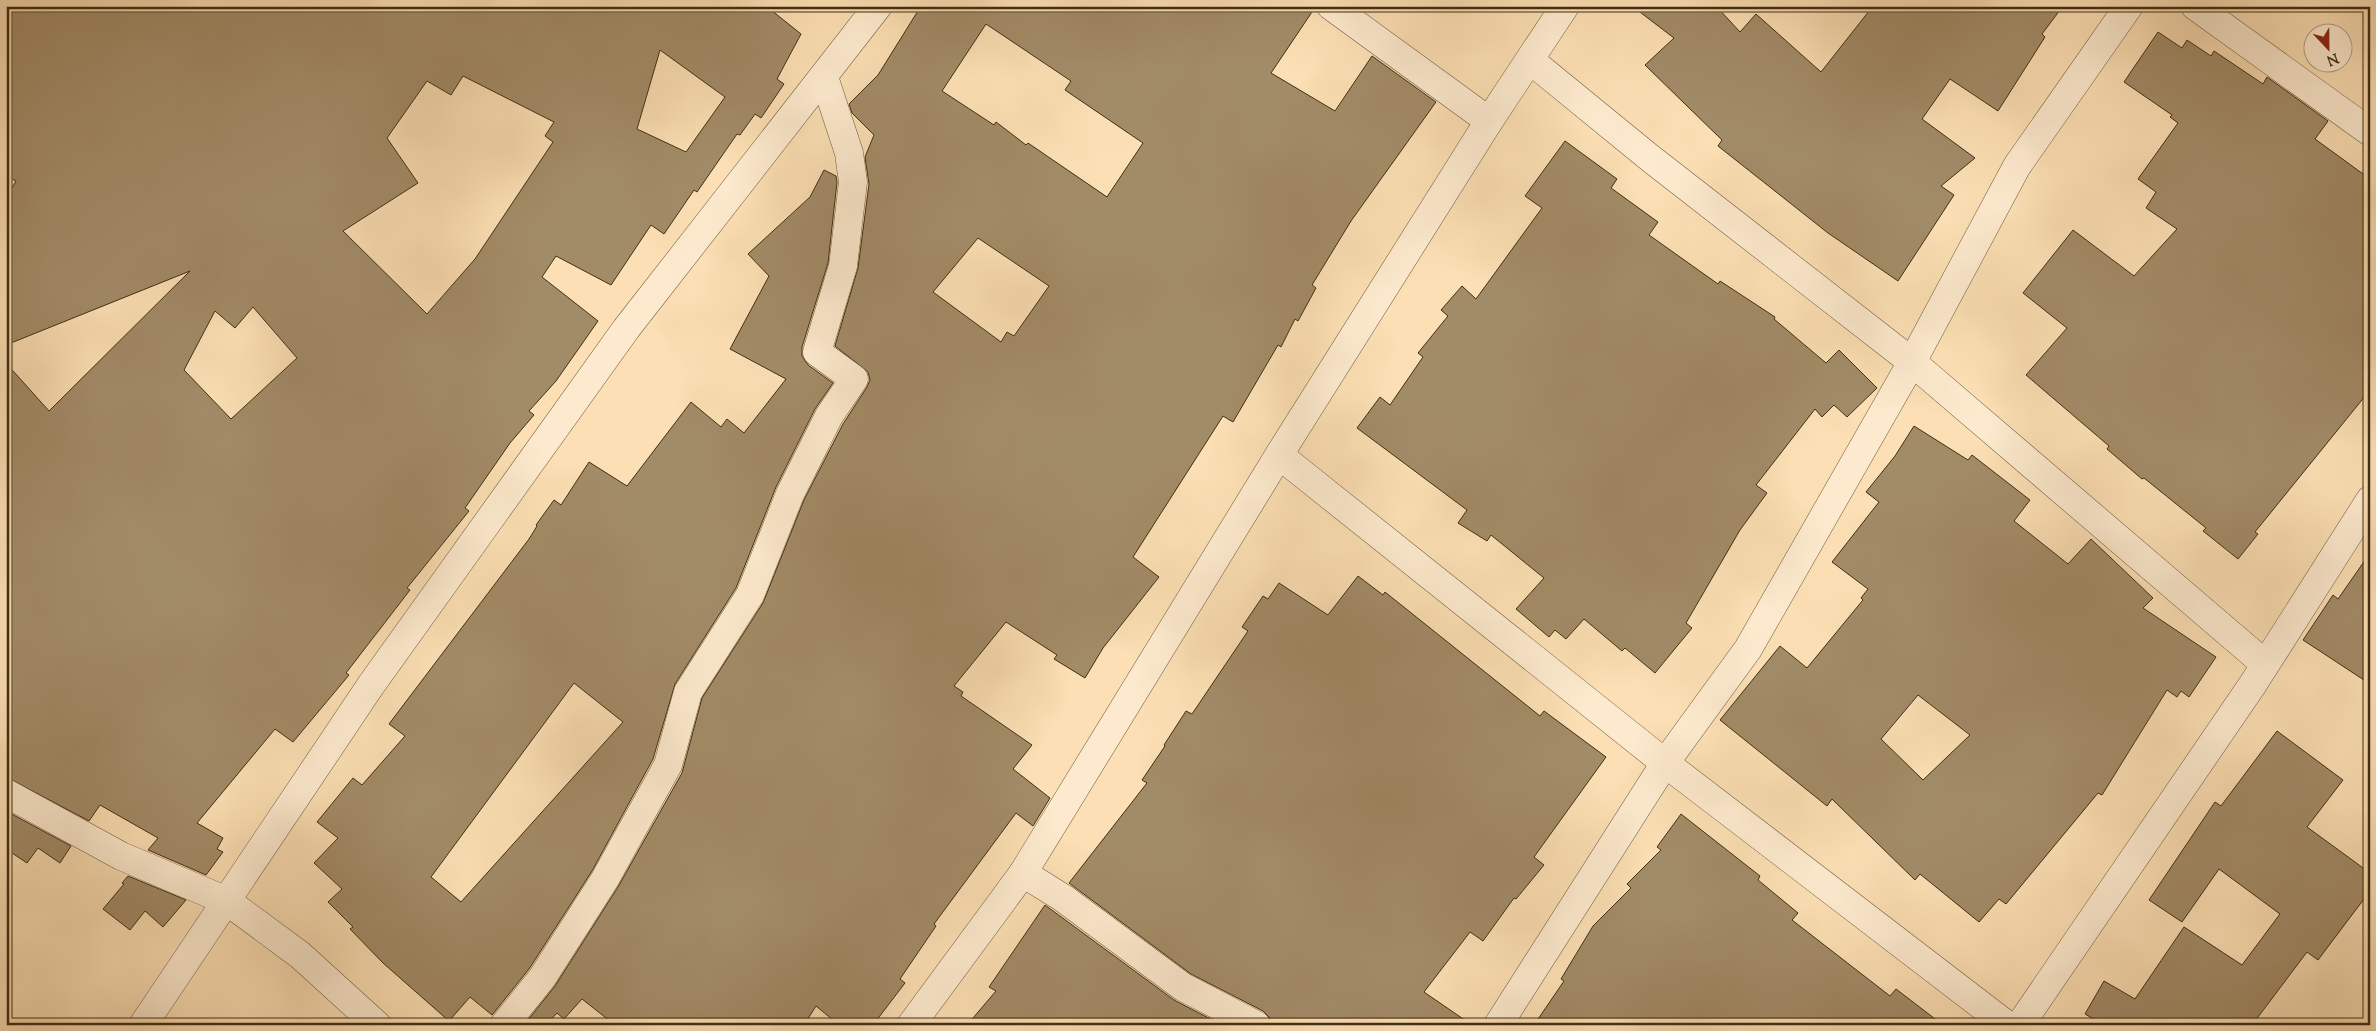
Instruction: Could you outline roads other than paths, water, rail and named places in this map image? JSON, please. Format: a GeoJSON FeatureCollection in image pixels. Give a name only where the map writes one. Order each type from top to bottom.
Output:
{"type":"FeatureCollection","features":[{"type":"Feature","properties":{"kind":"street"},"geometry":{"type":"LineString","coordinates":[[143,1025],[371,685],[626,329],[878,6]]}},
{"type":"Feature","properties":{"kind":"street"},"geometry":{"type":"LineString","coordinates":[[1331,6],[1489,121]]}},
{"type":"Feature","properties":{"kind":"street"},"geometry":{"type":"LineString","coordinates":[[911,1025],[1023,873],[1279,455],[1489,121],[1565,6]]}},
{"type":"Feature","properties":{"kind":"street"},"geometry":{"type":"LineString","coordinates":[[1498,1025],[1665,763],[1748,650],[1912,362],[2017,166],[2129,6]]}},
{"type":"Feature","properties":{"kind":"street"},"geometry":{"type":"LineString","coordinates":[[2195,6],[2370,132]]}},
{"type":"Feature","properties":{"kind":"street"},"geometry":{"type":"LineString","coordinates":[[1530,60],[1650,158],[1912,362],[2265,664]]}},
{"type":"Feature","properties":{"kind":"street"},"geometry":{"type":"LineString","coordinates":[[504,1025],[542,978],[594,896],[668,765],[688,692],[750,595],[790,494],[830,416],[854,380],[817,352],[843,266],[853,182],[849,153],[824,77]]}},
{"type":"Feature","properties":{"kind":"street"},"geometry":{"type":"LineString","coordinates":[[1279,455],[1665,763],[2007,1025]]}},
{"type":"Feature","properties":{"kind":"street"},"geometry":{"type":"LineString","coordinates":[[2020,1025],[2248,692],[2370,500]]}},
{"type":"Feature","properties":{"kind":"street"},"geometry":{"type":"LineString","coordinates":[[6,793],[121,856],[227,901],[300,955],[377,1025]]}},
{"type":"Feature","properties":{"kind":"street"},"geometry":{"type":"LineString","coordinates":[[1023,873],[1063,898],[1183,987],[1256,1025]]}}]}
